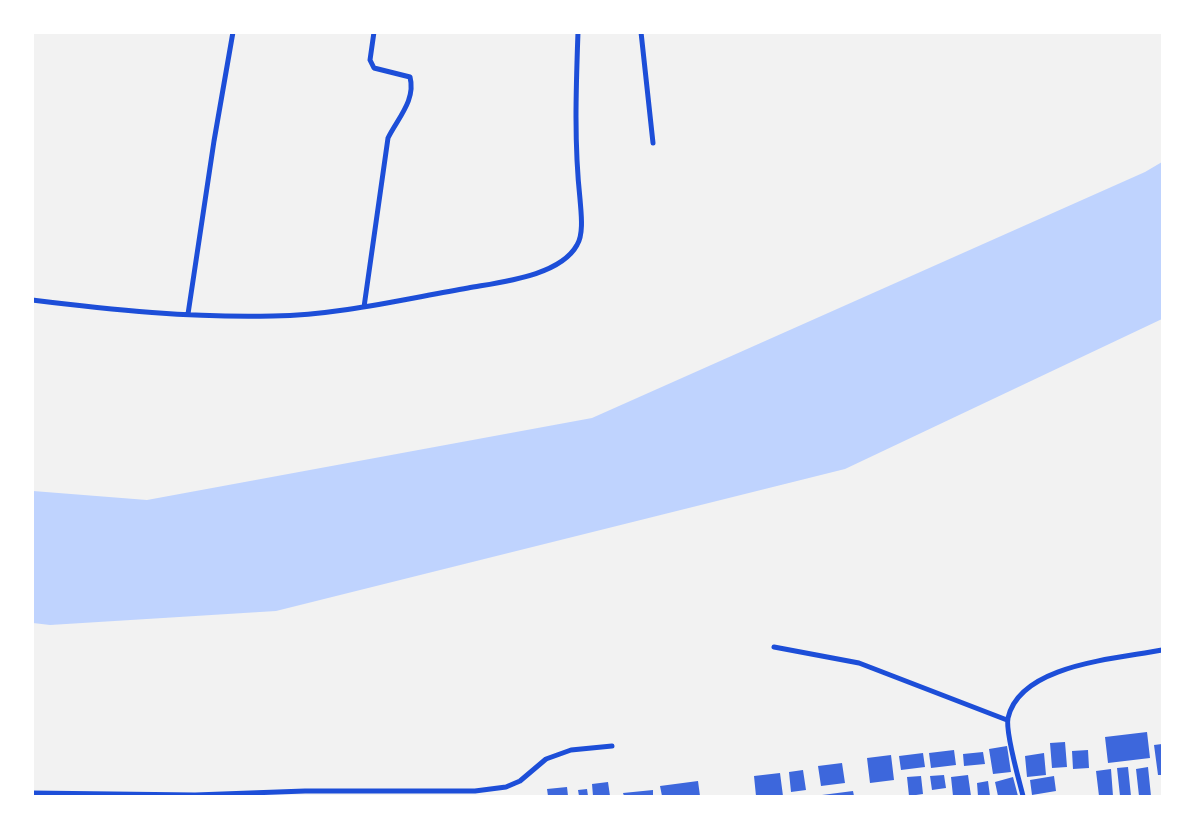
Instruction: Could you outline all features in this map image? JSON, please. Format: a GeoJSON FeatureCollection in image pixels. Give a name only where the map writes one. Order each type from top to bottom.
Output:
{"type":"FeatureCollection","features":[{"type":"Feature","properties":{"kind":"street"},"geometry":{"type":"LineString","coordinates":[[188,314],[214,140],[233,32]]}},
{"type":"Feature","properties":{"kind":"street"},"geometry":{"type":"LineString","coordinates":[[364,307],[388,138],[396,121],[410,101],[412,86],[410,77],[374,68],[370,60],[374,32]]}},
{"type":"Feature","properties":{"kind":"street"},"geometry":{"type":"LineString","coordinates":[[32,300],[129,312],[274,316],[364,307],[490,284],[549,269],[566,260],[578,244],[581,212],[575,155],[578,32]]}},
{"type":"Feature","properties":{"kind":"street"},"geometry":{"type":"LineString","coordinates":[[641,32],[653,143]]}},
{"type":"Feature","properties":{"kind":"street"},"geometry":{"type":"LineString","coordinates":[[774,647],[859,663],[1007,720]]}},
{"type":"Feature","properties":{"kind":"street"},"geometry":{"type":"LineString","coordinates":[[1023,796],[1007,720],[1020,692],[1032,683],[1064,669],[1162,650]]}},
{"type":"Feature","properties":{"kind":"street"},"geometry":{"type":"LineString","coordinates":[[32,793],[195,795],[475,794],[506,787],[520,780],[546,759],[571,750],[612,746]]}},
{"type":"Feature","properties":{"kind":"water"},"geometry":{"type":"Polygon","coordinates":[[[1162,162],[1162,319],[845,469],[276,611],[50,625],[33,623],[33,491],[147,500],[592,418],[1145,172],[1162,162]]]}},
{"type":"Feature","properties":{"kind":"building"},"geometry":{"type":"Polygon","coordinates":[[[1147,732],[1150,758],[1108,763],[1105,737],[1147,732]]]}},
{"type":"Feature","properties":{"kind":"building"},"geometry":{"type":"Polygon","coordinates":[[[1065,742],[1067,767],[1052,768],[1050,743],[1065,742]]]}},
{"type":"Feature","properties":{"kind":"building"},"geometry":{"type":"Polygon","coordinates":[[[1162,744],[1162,775],[1158,775],[1154,745],[1162,744]]]}},
{"type":"Feature","properties":{"kind":"building"},"geometry":{"type":"Polygon","coordinates":[[[1007,746],[1011,772],[993,774],[989,749],[1007,746]]]}},
{"type":"Feature","properties":{"kind":"building"},"geometry":{"type":"Polygon","coordinates":[[[954,750],[956,765],[931,768],[929,753],[954,750]]]}},
{"type":"Feature","properties":{"kind":"building"},"geometry":{"type":"Polygon","coordinates":[[[1088,750],[1089,768],[1073,769],[1072,751],[1088,750]]]}},
{"type":"Feature","properties":{"kind":"building"},"geometry":{"type":"Polygon","coordinates":[[[983,752],[985,764],[964,766],[963,754],[983,752]]]}},
{"type":"Feature","properties":{"kind":"building"},"geometry":{"type":"Polygon","coordinates":[[[923,753],[925,767],[901,770],[899,756],[923,753]]]}},
{"type":"Feature","properties":{"kind":"building"},"geometry":{"type":"Polygon","coordinates":[[[1044,753],[1046,775],[1027,777],[1025,756],[1044,753]]]}},
{"type":"Feature","properties":{"kind":"building"},"geometry":{"type":"Polygon","coordinates":[[[891,755],[894,780],[870,783],[867,758],[891,755]]]}},
{"type":"Feature","properties":{"kind":"building"},"geometry":{"type":"Polygon","coordinates":[[[842,763],[845,783],[821,786],[818,766],[842,763]]]}},
{"type":"Feature","properties":{"kind":"building"},"geometry":{"type":"Polygon","coordinates":[[[1128,767],[1131,796],[1120,796],[1117,768],[1128,767]]]}},
{"type":"Feature","properties":{"kind":"building"},"geometry":{"type":"Polygon","coordinates":[[[1148,767],[1151,796],[1139,796],[1136,769],[1148,767]]]}},
{"type":"Feature","properties":{"kind":"building"},"geometry":{"type":"Polygon","coordinates":[[[1111,769],[1113,796],[1099,796],[1096,771],[1111,769]]]}},
{"type":"Feature","properties":{"kind":"building"},"geometry":{"type":"Polygon","coordinates":[[[803,770],[806,790],[791,792],[789,772],[803,770]]]}},
{"type":"Feature","properties":{"kind":"building"},"geometry":{"type":"Polygon","coordinates":[[[780,773],[783,796],[756,796],[754,776],[780,773]]]}},
{"type":"Feature","properties":{"kind":"building"},"geometry":{"type":"Polygon","coordinates":[[[944,775],[946,788],[932,790],[930,776],[944,775]]]}},
{"type":"Feature","properties":{"kind":"building"},"geometry":{"type":"Polygon","coordinates":[[[968,775],[971,796],[953,796],[951,777],[968,775]]]}},
{"type":"Feature","properties":{"kind":"building"},"geometry":{"type":"Polygon","coordinates":[[[921,776],[923,794],[909,796],[907,777],[921,776]]]}},
{"type":"Feature","properties":{"kind":"building"},"geometry":{"type":"Polygon","coordinates":[[[1054,776],[1056,791],[1032,795],[1030,780],[1054,776]]]}},
{"type":"Feature","properties":{"kind":"building"},"geometry":{"type":"Polygon","coordinates":[[[1013,777],[1018,796],[998,796],[995,782],[1013,777]]]}},
{"type":"Feature","properties":{"kind":"building"},"geometry":{"type":"Polygon","coordinates":[[[698,781],[700,796],[662,796],[660,786],[698,781]]]}},
{"type":"Feature","properties":{"kind":"building"},"geometry":{"type":"Polygon","coordinates":[[[988,781],[990,796],[978,796],[977,783],[988,781]]]}},
{"type":"Feature","properties":{"kind":"building"},"geometry":{"type":"Polygon","coordinates":[[[608,782],[610,796],[593,796],[592,784],[608,782]]]}},
{"type":"Feature","properties":{"kind":"building"},"geometry":{"type":"Polygon","coordinates":[[[567,787],[568,796],[548,796],[547,789],[567,787]]]}},
{"type":"Feature","properties":{"kind":"building"},"geometry":{"type":"Polygon","coordinates":[[[587,789],[588,796],[579,796],[578,790],[587,789]]]}},
{"type":"Feature","properties":{"kind":"building"},"geometry":{"type":"Polygon","coordinates":[[[653,790],[653,796],[624,796],[623,793],[653,790]]]}},
{"type":"Feature","properties":{"kind":"building"},"geometry":{"type":"Polygon","coordinates":[[[853,791],[854,796],[822,796],[822,795],[853,791]]]}}]}
